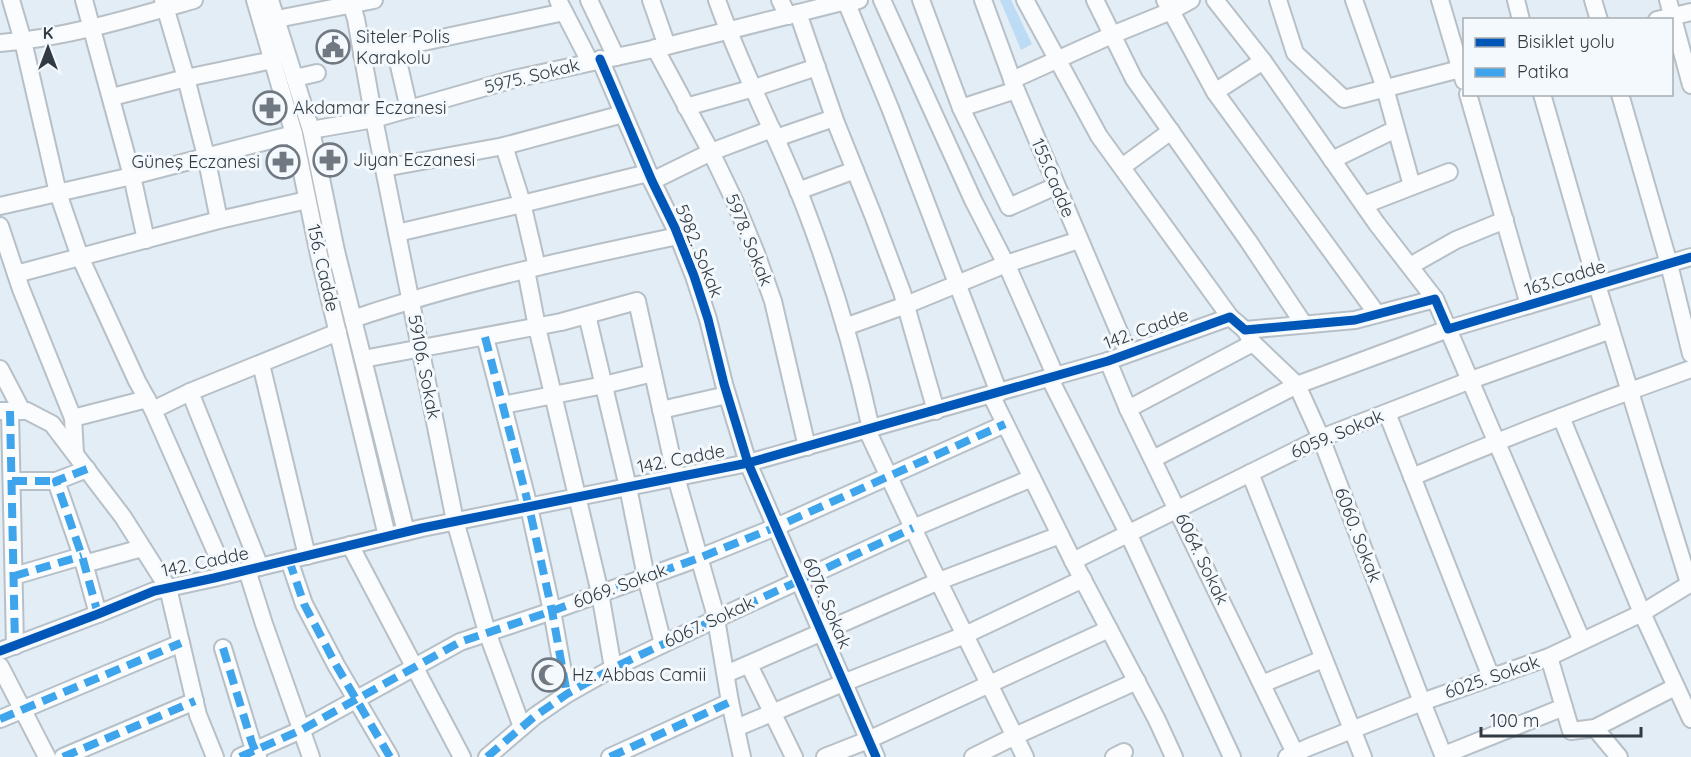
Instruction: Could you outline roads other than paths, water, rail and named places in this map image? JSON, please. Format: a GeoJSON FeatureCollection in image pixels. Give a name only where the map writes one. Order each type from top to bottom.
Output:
{"type":"FeatureCollection","features":[{"type":"Feature","properties":{"kind":"street"},"geometry":{"type":"LineString","coordinates":[[11,0],[23,41],[58,193],[80,257],[150,405],[226,575]]}},
{"type":"Feature","properties":{"kind":"street"},"geometry":{"type":"LineString","coordinates":[[84,0],[112,97],[146,240]]}},
{"type":"Feature","properties":{"kind":"street"},"geometry":{"type":"LineString","coordinates":[[0,43],[23,41],[91,27],[164,4],[194,0]]}},
{"type":"Feature","properties":{"kind":"street","name":"156. Cadde"},"geometry":{"type":"LineString","coordinates":[[255,0],[294,134],[307,200],[387,536]]}},
{"type":"Feature","properties":{"kind":"street","name":"156. Cadde"},"geometry":{"type":"LineString","coordinates":[[270,0],[310,130],[336,251],[406,532]]}},
{"type":"Feature","properties":{"kind":"street"},"geometry":{"type":"LineString","coordinates":[[277,19],[311,5],[374,0]]}},
{"type":"Feature","properties":{"kind":"street"},"geometry":{"type":"LineString","coordinates":[[590,0],[602,59]]}},
{"type":"Feature","properties":{"kind":"street","name":"5978. Sokak"},"geometry":{"type":"LineString","coordinates":[[651,0],[661,47],[686,107],[735,202],[773,301],[807,447]]}},
{"type":"Feature","properties":{"kind":"street"},"geometry":{"type":"LineString","coordinates":[[717,0],[728,31],[798,191],[831,282],[861,383],[869,430],[913,528],[1025,757]]}},
{"type":"Feature","properties":{"kind":"street"},"geometry":{"type":"LineString","coordinates":[[780,0],[793,14],[817,67],[834,118],[906,305],[936,411]]}},
{"type":"Feature","properties":{"kind":"street"},"geometry":{"type":"LineString","coordinates":[[882,0],[959,169],[1006,264],[1053,378],[1232,757]]}},
{"type":"Feature","properties":{"kind":"street"},"geometry":{"type":"LineString","coordinates":[[921,0],[961,108],[1009,207],[1056,186]]}},
{"type":"Feature","properties":{"kind":"street","name":"155.Cadde"},"geometry":{"type":"LineString","coordinates":[[983,0],[1014,85],[1128,353]]}},
{"type":"Feature","properties":{"kind":"street"},"geometry":{"type":"LineString","coordinates":[[1025,0],[1099,136],[1230,316],[1249,336]]}},
{"type":"Feature","properties":{"kind":"street"},"geometry":{"type":"LineString","coordinates":[[1095,0],[1134,79],[1303,323]]}},
{"type":"Feature","properties":{"kind":"street"},"geometry":{"type":"LineString","coordinates":[[961,108],[1014,85],[1058,60],[1168,6],[1191,0]]}},
{"type":"Feature","properties":{"kind":"street"},"geometry":{"type":"LineString","coordinates":[[1215,0],[1263,61],[1364,205],[1435,299],[1582,641]]}},
{"type":"Feature","properties":{"kind":"street"},"geometry":{"type":"LineString","coordinates":[[1278,0],[1295,53],[1344,99],[1384,88],[1463,73],[1440,0]]}},
{"type":"Feature","properties":{"kind":"street"},"geometry":{"type":"LineString","coordinates":[[1354,0],[1384,88],[1412,186]]}},
{"type":"Feature","properties":{"kind":"street"},"geometry":{"type":"LineString","coordinates":[[1516,0],[1520,18]]}},
{"type":"Feature","properties":{"kind":"street"},"geometry":{"type":"LineString","coordinates":[[1593,0],[1598,18]]}},
{"type":"Feature","properties":{"kind":"street","name":"59106. Sokak"},"geometry":{"type":"LineString","coordinates":[[350,2],[356,19],[455,521],[488,632],[522,727]]}},
{"type":"Feature","properties":{"kind":"street"},"geometry":{"type":"LineString","coordinates":[[847,2],[958,285],[1005,423],[1174,757]]}},
{"type":"Feature","properties":{"kind":"street","name":"5975. Sokak"},"geometry":{"type":"LineString","coordinates":[[310,130],[374,119],[514,79],[661,47],[847,2]]}},
{"type":"Feature","properties":{"kind":"street"},"geometry":{"type":"LineString","coordinates":[[164,4],[206,156],[219,220]]}},
{"type":"Feature","properties":{"kind":"street"},"geometry":{"type":"LineString","coordinates":[[362,55],[561,6]]}},
{"type":"Feature","properties":{"kind":"street","name":"5982. Sokak"},"geometry":{"type":"LineString","coordinates":[[561,6],[602,59],[650,177],[678,236],[708,319],[727,395],[748,463]]}},
{"type":"Feature","properties":{"kind":"street"},"geometry":{"type":"LineString","coordinates":[[1168,6],[1215,92],[1377,314]]}},
{"type":"Feature","properties":{"kind":"street"},"geometry":{"type":"LineString","coordinates":[[1665,12],[1691,12]]}},
{"type":"Feature","properties":{"kind":"street"},"geometry":{"type":"LineString","coordinates":[[1673,34],[1691,85]]}},
{"type":"Feature","properties":{"kind":"street"},"geometry":{"type":"LineString","coordinates":[[395,48],[409,109]]}},
{"type":"Feature","properties":{"kind":"street"},"geometry":{"type":"LineString","coordinates":[[112,97],[186,78],[273,60]]}},
{"type":"Feature","properties":{"kind":"street"},"geometry":{"type":"LineString","coordinates":[[1215,92],[1263,61]]}},
{"type":"Feature","properties":{"kind":"street"},"geometry":{"type":"LineString","coordinates":[[686,107],[817,67]]}},
{"type":"Feature","properties":{"kind":"street"},"geometry":{"type":"LineString","coordinates":[[295,78],[317,73]]}},
{"type":"Feature","properties":{"kind":"street"},"geometry":{"type":"LineString","coordinates":[[1469,96],[1530,305]]}},
{"type":"Feature","properties":{"kind":"street"},"geometry":{"type":"LineString","coordinates":[[1543,96],[1597,285],[1690,583]]}},
{"type":"Feature","properties":{"kind":"street"},"geometry":{"type":"LineString","coordinates":[[1621,96],[1669,264],[1691,354]]}},
{"type":"Feature","properties":{"kind":"street"},"geometry":{"type":"LineString","coordinates":[[384,168],[504,146],[623,114]]}},
{"type":"Feature","properties":{"kind":"street"},"geometry":{"type":"LineString","coordinates":[[397,233],[650,177],[711,152],[834,118]]}},
{"type":"Feature","properties":{"kind":"street"},"geometry":{"type":"LineString","coordinates":[[1332,160],[1396,129]]}},
{"type":"Feature","properties":{"kind":"street"},"geometry":{"type":"LineString","coordinates":[[1122,167],[1171,131]]}},
{"type":"Feature","properties":{"kind":"street"},"geometry":{"type":"LineString","coordinates":[[0,206],[132,176],[294,134]]}},
{"type":"Feature","properties":{"kind":"street"},"geometry":{"type":"LineString","coordinates":[[504,146],[522,204],[532,268],[537,327],[600,592],[613,668]]}},
{"type":"Feature","properties":{"kind":"street"},"geometry":{"type":"LineString","coordinates":[[798,191],[855,170]]}},
{"type":"Feature","properties":{"kind":"street"},"geometry":{"type":"LineString","coordinates":[[1364,205],[1449,172]]}},
{"type":"Feature","properties":{"kind":"street"},"geometry":{"type":"LineString","coordinates":[[16,274],[219,220],[307,200]]}},
{"type":"Feature","properties":{"kind":"street"},"geometry":{"type":"LineString","coordinates":[[1410,266],[1456,240],[1505,220]]}},
{"type":"Feature","properties":{"kind":"street"},"geometry":{"type":"LineString","coordinates":[[0,226],[16,274],[73,418],[75,453]]}},
{"type":"Feature","properties":{"kind":"street"},"geometry":{"type":"LineString","coordinates":[[353,319],[410,300],[532,268],[678,236]]}},
{"type":"Feature","properties":{"kind":"street"},"geometry":{"type":"LineString","coordinates":[[845,327],[958,285],[1006,264],[1079,240]]}},
{"type":"Feature","properties":{"kind":"street","name":"163.Cadde"},"geometry":{"type":"LineString","coordinates":[[1153,459],[1297,385],[1448,329],[1691,258]]}},
{"type":"Feature","properties":{"kind":"street"},"geometry":{"type":"LineString","coordinates":[[1128,409],[1249,336],[1303,323],[1354,320],[1435,299]]}},
{"type":"Feature","properties":{"kind":"street"},"geometry":{"type":"LineString","coordinates":[[363,359],[537,327],[637,301],[676,477],[716,619],[742,757]]}},
{"type":"Feature","properties":{"kind":"street"},"geometry":{"type":"LineString","coordinates":[[587,315],[663,644]]}},
{"type":"Feature","properties":{"kind":"street","name":"142. Cadde"},"geometry":{"type":"LineString","coordinates":[[8,648],[154,591],[455,521],[748,463],[1053,378],[1107,361],[1230,316]]}},
{"type":"Feature","properties":{"kind":"street","name":"6059. Sokak"},"geometry":{"type":"LineString","coordinates":[[1074,561],[1321,438],[1611,330]]}},
{"type":"Feature","properties":{"kind":"street"},"geometry":{"type":"LineString","coordinates":[[73,418],[150,405],[190,392],[338,332]]}},
{"type":"Feature","properties":{"kind":"street","name":"6060. Sokak"},"geometry":{"type":"LineString","coordinates":[[1249,336],[1297,385],[1321,438],[1444,756]]}},
{"type":"Feature","properties":{"kind":"street"},"geometry":{"type":"LineString","coordinates":[[485,337],[529,507],[552,611],[567,694]]}},
{"type":"Feature","properties":{"kind":"street","name":"6064. Sokak"},"geometry":{"type":"LineString","coordinates":[[1107,361],[1128,409],[1262,684],[1293,756]]}},
{"type":"Feature","properties":{"kind":"street"},"geometry":{"type":"LineString","coordinates":[[261,364],[307,556]]}},
{"type":"Feature","properties":{"kind":"street"},"geometry":{"type":"LineString","coordinates":[[0,369],[11,411],[14,576],[8,648]]}},
{"type":"Feature","properties":{"kind":"street"},"geometry":{"type":"LineString","coordinates":[[1412,477],[1497,441],[1691,369]]}},
{"type":"Feature","properties":{"kind":"street"},"geometry":{"type":"LineString","coordinates":[[503,405],[653,373]]}},
{"type":"Feature","properties":{"kind":"street"},"geometry":{"type":"LineString","coordinates":[[190,392],[254,569],[264,624],[311,757]]}},
{"type":"Feature","properties":{"kind":"street"},"geometry":{"type":"LineString","coordinates":[[661,410],[727,395]]}},
{"type":"Feature","properties":{"kind":"street"},"geometry":{"type":"LineString","coordinates":[[11,411],[27,411],[52,423],[123,517],[168,588],[198,715],[215,757]]}},
{"type":"Feature","properties":{"kind":"street"},"geometry":{"type":"LineString","coordinates":[[1387,413],[1491,677]]}},
{"type":"Feature","properties":{"kind":"street"},"geometry":{"type":"LineString","coordinates":[[1561,417],[1642,613],[1691,719]]}},
{"type":"Feature","properties":{"kind":"street","name":"6069. Sokak"},"geometry":{"type":"LineString","coordinates":[[251,755],[460,642],[699,558],[776,527],[1005,423]]}},
{"type":"Feature","properties":{"kind":"street","name":"6076. Sokak"},"geometry":{"type":"LineString","coordinates":[[748,463],[876,757]]}},
{"type":"Feature","properties":{"kind":"street"},"geometry":{"type":"LineString","coordinates":[[12,481],[56,481],[87,469]]}},
{"type":"Feature","properties":{"kind":"street"},"geometry":{"type":"LineString","coordinates":[[1250,473],[1363,757]]}},
{"type":"Feature","properties":{"kind":"street","name":"6067. Sokak"},"geometry":{"type":"LineString","coordinates":[[487,757],[522,727],[567,694],[613,668],[913,528],[1032,478]]}},
{"type":"Feature","properties":{"kind":"street"},"geometry":{"type":"LineString","coordinates":[[56,481],[83,560],[98,614]]}},
{"type":"Feature","properties":{"kind":"street"},"geometry":{"type":"LineString","coordinates":[[726,674],[939,581],[1060,535]]}},
{"type":"Feature","properties":{"kind":"street"},"geometry":{"type":"LineString","coordinates":[[350,545],[462,757]]}},
{"type":"Feature","properties":{"kind":"street"},"geometry":{"type":"LineString","coordinates":[[14,576],[142,548]]}},
{"type":"Feature","properties":{"kind":"street"},"geometry":{"type":"LineString","coordinates":[[289,560],[304,604],[390,757]]}},
{"type":"Feature","properties":{"kind":"street"},"geometry":{"type":"LineString","coordinates":[[736,728],[965,635],[1083,579]]}},
{"type":"Feature","properties":{"kind":"street","name":"6025. Sokak"},"geometry":{"type":"LineString","coordinates":[[1293,756],[1422,702],[1549,657],[1642,613],[1690,583]]}},
{"type":"Feature","properties":{"kind":"street"},"geometry":{"type":"LineString","coordinates":[[825,757],[868,740],[1109,629]]}},
{"type":"Feature","properties":{"kind":"street"},"geometry":{"type":"LineString","coordinates":[[0,719],[181,644]]}},
{"type":"Feature","properties":{"kind":"street"},"geometry":{"type":"LineString","coordinates":[[223,648],[251,755]]}},
{"type":"Feature","properties":{"kind":"street"},"geometry":{"type":"LineString","coordinates":[[1549,657],[1571,731],[1595,728],[1675,687]]}},
{"type":"Feature","properties":{"kind":"street"},"geometry":{"type":"LineString","coordinates":[[1262,684],[1323,659]]}},
{"type":"Feature","properties":{"kind":"street"},"geometry":{"type":"LineString","coordinates":[[748,665],[794,757]]}},
{"type":"Feature","properties":{"kind":"street"},"geometry":{"type":"LineString","coordinates":[[0,666],[47,757]]}},
{"type":"Feature","properties":{"kind":"street"},"geometry":{"type":"LineString","coordinates":[[973,757],[1137,681]]}},
{"type":"Feature","properties":{"kind":"street"},"geometry":{"type":"LineString","coordinates":[[63,757],[195,702]]}},
{"type":"Feature","properties":{"kind":"street"},"geometry":{"type":"LineString","coordinates":[[610,757],[730,702]]}},
{"type":"Feature","properties":{"kind":"street"},"geometry":{"type":"LineString","coordinates":[[1444,756],[1564,707]]}},
{"type":"Feature","properties":{"kind":"street"},"geometry":{"type":"LineString","coordinates":[[1595,728],[1616,756]]}},
{"type":"Feature","properties":{"kind":"place","name":"Siteler Polis Karakolu"},"geometry":{"type":"Point","coordinates":[333,47]}},
{"type":"Feature","properties":{"kind":"place","name":"Akdamar Eczanesi"},"geometry":{"type":"Point","coordinates":[270,108]}},
{"type":"Feature","properties":{"kind":"place","name":"Jiyan Eczanesi"},"geometry":{"type":"Point","coordinates":[330,160]}},
{"type":"Feature","properties":{"kind":"place","name":"Güneş Eczanesi"},"geometry":{"type":"Point","coordinates":[283,162]}},
{"type":"Feature","properties":{"kind":"place","name":"Hz. Abbas Camii"},"geometry":{"type":"Point","coordinates":[549,675]}}]}
